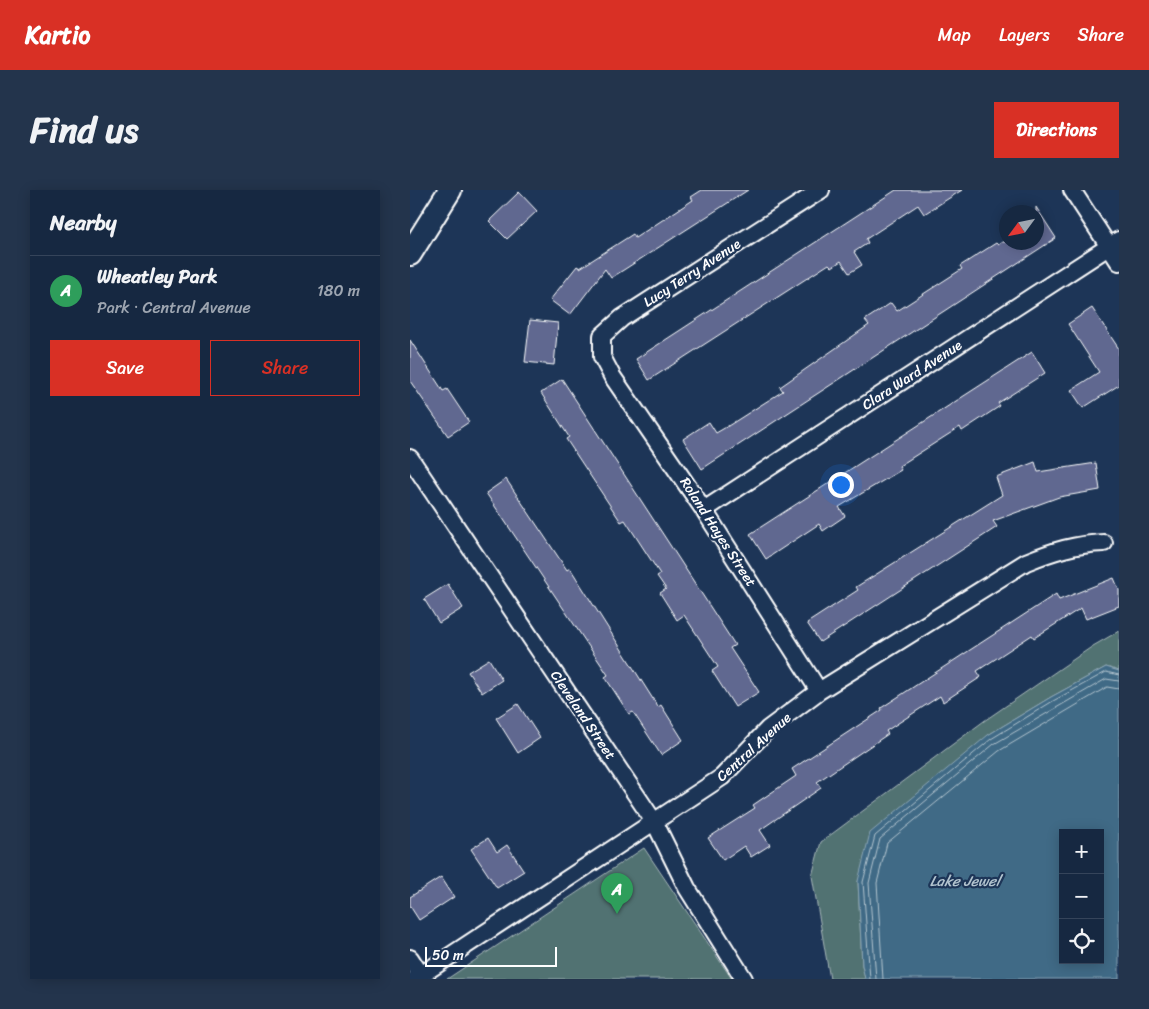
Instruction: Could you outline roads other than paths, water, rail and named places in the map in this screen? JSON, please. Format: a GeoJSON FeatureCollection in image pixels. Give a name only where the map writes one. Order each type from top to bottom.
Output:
{"type":"FeatureCollection","features":[{"type":"Feature","properties":{"kind":"main road"},"geometry":{"type":"LineString","coordinates":[[410,254],[450,190]]}},
{"type":"Feature","properties":{"kind":"street","name":"Lucy Terry Avenue"},"geometry":{"type":"LineString","coordinates":[[612,376],[602,357],[602,336],[622,318],[821,190]]}},
{"type":"Feature","properties":{"kind":"street"},"geometry":{"type":"LineString","coordinates":[[1072,190],[1114,244],[1119,262]]}},
{"type":"Feature","properties":{"kind":"street","name":"Clara Ward Avenue"},"geometry":{"type":"LineString","coordinates":[[704,510],[1114,244]]}},
{"type":"Feature","properties":{"kind":"street","name":"Roland Hayes Street"},"geometry":{"type":"LineString","coordinates":[[612,376],[704,510],[819,691]]}},
{"type":"Feature","properties":{"kind":"street","name":"Cleveland Street"},"geometry":{"type":"LineString","coordinates":[[410,458],[655,823],[687,888],[744,979]]}},
{"type":"Feature","properties":{"kind":"street","name":"Central Avenue"},"geometry":{"type":"LineString","coordinates":[[418,977],[655,823],[722,777],[768,729],[819,691],[1026,562],[1052,551],[1077,544],[1104,543]]}},
{"type":"Feature","properties":{"kind":"street"},"geometry":{"type":"LineString","coordinates":[[410,958],[418,977]]}},
{"type":"Feature","properties":{"kind":"water","name":"Lake Jewel"},"geometry":{"type":"Polygon","coordinates":[[[1106,667],[1119,671],[1119,979],[865,979],[862,965],[858,881],[870,833],[988,735],[1106,667]]]}},
{"type":"Feature","properties":{"kind":"place","name":"Wheatley Park"},"geometry":{"type":"Point","coordinates":[617,914]}}]}
